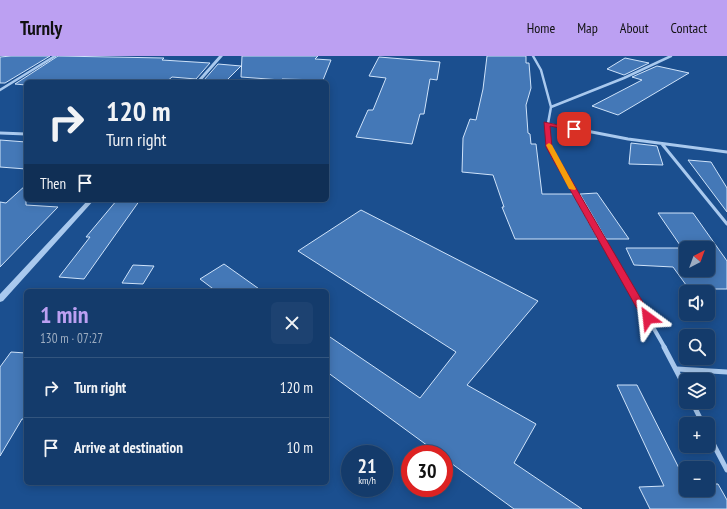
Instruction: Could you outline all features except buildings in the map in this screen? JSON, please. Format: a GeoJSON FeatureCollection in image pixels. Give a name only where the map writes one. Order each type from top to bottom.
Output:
{"type":"FeatureCollection","features":[{"type":"Feature","properties":{"kind":"street"},"geometry":{"type":"LineString","coordinates":[[0,90],[55,56]]}},
{"type":"Feature","properties":{"kind":"street"},"geometry":{"type":"LineString","coordinates":[[200,80],[221,56]]}},
{"type":"Feature","properties":{"kind":"street"},"geometry":{"type":"LineString","coordinates":[[533,56],[541,70],[551,107],[547,124],[549,147],[679,375]]}},
{"type":"Feature","properties":{"kind":"street"},"geometry":{"type":"LineString","coordinates":[[551,107],[624,78],[671,56]]}},
{"type":"Feature","properties":{"kind":"street"},"geometry":{"type":"LineString","coordinates":[[547,124],[662,144],[727,152]]}},
{"type":"Feature","properties":{"kind":"street"},"geometry":{"type":"LineString","coordinates":[[0,133],[24,134]]}},
{"type":"Feature","properties":{"kind":"street"},"geometry":{"type":"LineString","coordinates":[[662,144],[727,224]]}},
{"type":"Feature","properties":{"kind":"street"},"geometry":{"type":"LineString","coordinates":[[0,299],[89,202]]}},
{"type":"Feature","properties":{"kind":"street"},"geometry":{"type":"LineString","coordinates":[[676,369],[727,372]]}},
{"type":"Feature","properties":{"kind":"street"},"geometry":{"type":"LineString","coordinates":[[715,447],[727,470]]}},
{"type":"Feature","properties":{"kind":"slow traffic"},"geometry":{"type":"LineString","coordinates":[[549,145],[572,189]]}},
{"type":"Feature","properties":{"kind":"route"},"geometry":{"type":"LineString","coordinates":[[574,129],[547,124],[549,147],[648,318]]}}]}
